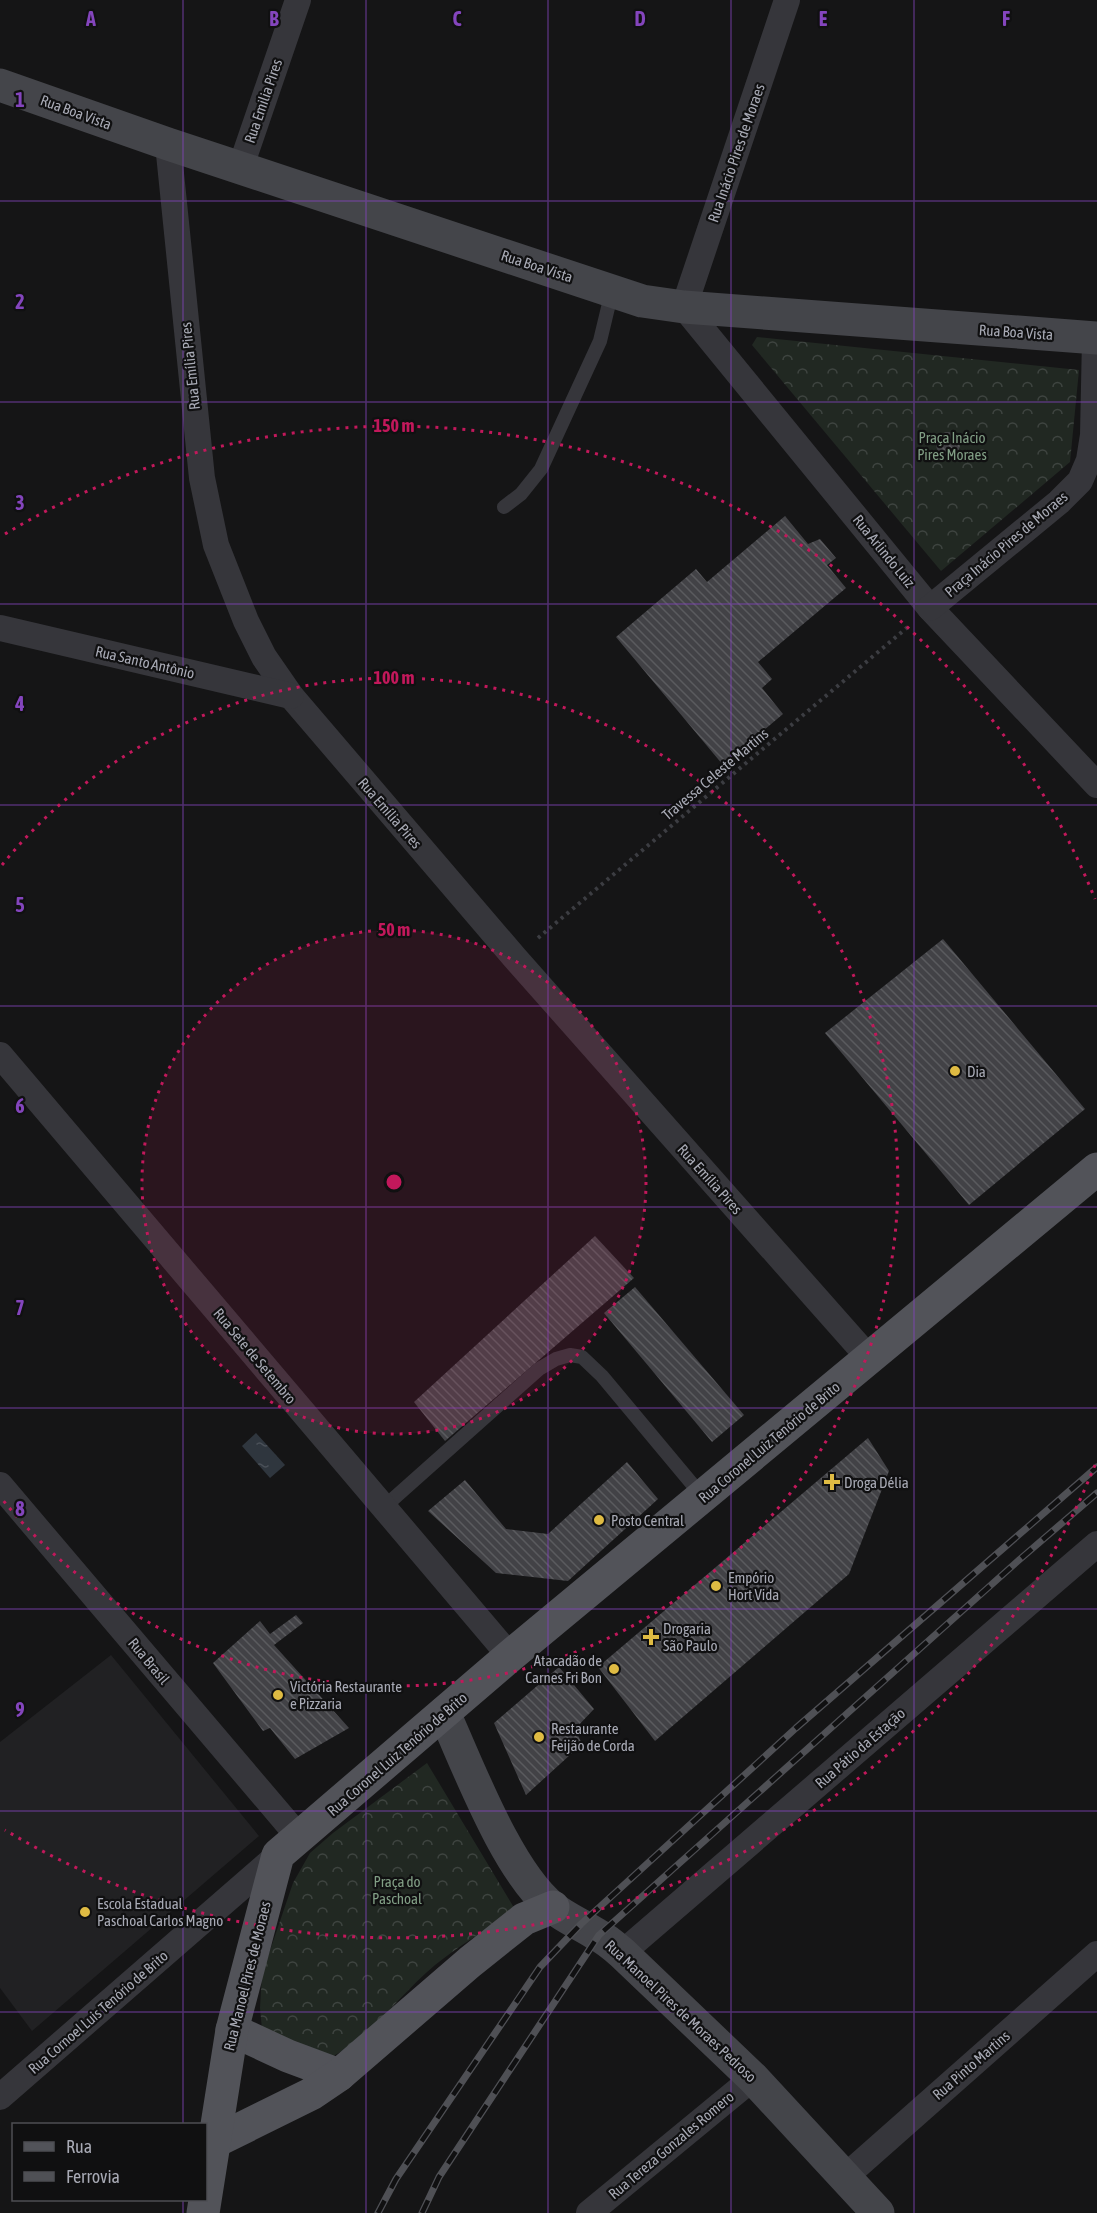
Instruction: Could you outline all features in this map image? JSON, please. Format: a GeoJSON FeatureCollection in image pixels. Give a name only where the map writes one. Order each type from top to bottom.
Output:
{"type":"FeatureCollection","features":[{"type":"Feature","properties":{"kind":"main road","name":"Rua Boa Vista"},"geometry":{"type":"LineString","coordinates":[[0,85],[240,169],[642,301],[1096,338]]}},
{"type":"Feature","properties":{"kind":"main road","name":"Rua Coronel Luiz Tenório de Brito"},"geometry":{"type":"LineString","coordinates":[[288,1846],[510,1656],[1097,1169]]}},
{"type":"Feature","properties":{"kind":"main road","name":"Rua Manoel Pires de Moraes Pedroso"},"geometry":{"type":"LineString","coordinates":[[444,1713],[508,1849],[532,1886],[553,1907],[599,1935],[622,1953],[753,2078],[878,2213]]}},
{"type":"Feature","properties":{"kind":"main road","name":"Rua Manoel Pires de Moraes"},"geometry":{"type":"LineString","coordinates":[[207,2170],[214,2142],[232,2030],[288,1846]]}},
{"type":"Feature","properties":{"kind":"main road"},"geometry":{"type":"LineString","coordinates":[[214,2142],[311,2094],[339,2075],[470,1962],[524,1919],[553,1907]]}},
{"type":"Feature","properties":{"kind":"main road"},"geometry":{"type":"LineString","coordinates":[[232,2030],[288,2056],[339,2075]]}},
{"type":"Feature","properties":{"kind":"street","name":"Rua Emilia Pires"},"geometry":{"type":"LineString","coordinates":[[240,169],[298,0]]}},
{"type":"Feature","properties":{"kind":"street","name":"Rua Inácio Pires de Moraes"},"geometry":{"type":"LineString","coordinates":[[684,306],[787,0]]}},
{"type":"Feature","properties":{"kind":"street","name":"Rua Emília Pires"},"geometry":{"type":"LineString","coordinates":[[168,144],[202,478],[216,546],[264,657],[291,696],[515,958],[870,1359]]}},
{"type":"Feature","properties":{"kind":"street","name":"Rua Arlindo Luiz"},"geometry":{"type":"LineString","coordinates":[[684,306],[930,608],[1097,785]]}},
{"type":"Feature","properties":{"kind":"street","name":"Praça Inácio Pires de Moraes"},"geometry":{"type":"LineString","coordinates":[[930,608],[1059,502],[1080,481],[1089,460],[1093,435],[1096,338]]}},
{"type":"Feature","properties":{"kind":"street","name":"Rua Santo Antônio"},"geometry":{"type":"LineString","coordinates":[[0,628],[291,696]]}},
{"type":"Feature","properties":{"kind":"street","name":"Rua Sete de Setembro"},"geometry":{"type":"LineString","coordinates":[[0,1055],[510,1656]]}},
{"type":"Feature","properties":{"kind":"street","name":"Rua Brasil"},"geometry":{"type":"LineString","coordinates":[[0,1485],[288,1846]]}},
{"type":"Feature","properties":{"kind":"street","name":"Rua Pátio da Estação"},"geometry":{"type":"LineString","coordinates":[[622,1953],[1097,1544]]}},
{"type":"Feature","properties":{"kind":"street","name":"Rua Cornoel Luis Tenório de Brito"},"geometry":{"type":"LineString","coordinates":[[0,2097],[288,1846]]}},
{"type":"Feature","properties":{"kind":"street","name":"Rua Pinto Martins"},"geometry":{"type":"LineString","coordinates":[[846,2176],[1097,1954]]}},
{"type":"Feature","properties":{"kind":"street","name":"Rua Tereza Gonzales Romero"},"geometry":{"type":"LineString","coordinates":[[589,2213],[753,2078]]}},
{"type":"Feature","properties":{"kind":"lane"},"geometry":{"type":"LineString","coordinates":[[504,507],[521,494],[541,469],[600,341],[612,291]]}},
{"type":"Feature","properties":{"kind":"lane"},"geometry":{"type":"LineString","coordinates":[[383,1508],[539,1369],[556,1359],[570,1355],[582,1357],[602,1376],[703,1497]]}},
{"type":"Feature","properties":{"kind":"path","name":"Travessa Celeste Martins"},"geometry":{"type":"LineString","coordinates":[[515,958],[930,608]]}},
{"type":"Feature","properties":{"kind":"shaded area","name":"Escola Estadual Paschoal Carlos Magno"},"geometry":{"type":"Polygon","coordinates":[[[111,1655],[259,1836],[32,2031],[0,1988],[0,1742],[111,1655]]]}},
{"type":"Feature","properties":{"kind":"green space","name":"Praça Inácio Pires Moraes"},"geometry":{"type":"Polygon","coordinates":[[[757,337],[1079,370],[1070,462],[941,571],[752,345],[757,337]]]}},
{"type":"Feature","properties":{"kind":"green space","name":"Praça do Paschoal"},"geometry":{"type":"Polygon","coordinates":[[[427,1763],[516,1911],[435,1965],[369,2029],[340,2052],[324,2061],[262,2029],[260,2008],[262,1974],[293,1883],[310,1853],[333,1833],[427,1763]]]}},
{"type":"Feature","properties":{"kind":"water"},"geometry":{"type":"Polygon","coordinates":[[[256,1433],[285,1465],[270,1478],[242,1446],[256,1433]]]}},
{"type":"Feature","properties":{"kind":"building"},"geometry":{"type":"Polygon","coordinates":[[[948,432],[953,433],[959,439],[959,449],[953,455],[948,456],[943,455],[937,449],[936,444],[937,439],[943,433],[948,432]]]}},
{"type":"Feature","properties":{"kind":"building"},"geometry":{"type":"Polygon","coordinates":[[[785,516],[808,544],[820,539],[836,558],[827,565],[846,588],[758,662],[772,679],[762,688],[783,714],[723,765],[616,637],[696,569],[707,582],[785,516]]]}},
{"type":"Feature","properties":{"kind":"building","name":"Dia"},"geometry":{"type":"Polygon","coordinates":[[[943,939],[1085,1109],[969,1205],[825,1033],[943,939]]]}},
{"type":"Feature","properties":{"kind":"building"},"geometry":{"type":"Polygon","coordinates":[[[595,1236],[634,1278],[445,1441],[414,1402],[595,1236]]]}},
{"type":"Feature","properties":{"kind":"building"},"geometry":{"type":"Polygon","coordinates":[[[635,1287],[744,1415],[712,1442],[604,1313],[635,1287]]]}},
{"type":"Feature","properties":{"kind":"building"},"geometry":{"type":"Polygon","coordinates":[[[868,1438],[889,1471],[849,1574],[655,1741],[598,1667],[868,1438]]]}},
{"type":"Feature","properties":{"kind":"building","name":"Posto Central"},"geometry":{"type":"Polygon","coordinates":[[[627,1462],[658,1499],[568,1581],[496,1573],[428,1511],[465,1480],[506,1529],[548,1534],[627,1462]]]}},
{"type":"Feature","properties":{"kind":"building","name":"Victória Restaurante e Pizzaria"},"geometry":{"type":"Polygon","coordinates":[[[296,1615],[303,1623],[274,1645],[349,1728],[295,1759],[270,1728],[263,1731],[213,1663],[260,1621],[270,1634],[296,1615]]]}},
{"type":"Feature","properties":{"kind":"building","name":"Restaurante Feijão de Corda"},"geometry":{"type":"Polygon","coordinates":[[[559,1667],[594,1709],[575,1729],[582,1744],[526,1795],[494,1723],[559,1667]]]}},
{"type":"Feature","properties":{"kind":"railway"},"geometry":{"type":"LineString","coordinates":[[378,2213],[396,2179],[540,1967],[581,1924],[796,1728],[1097,1467]]}},
{"type":"Feature","properties":{"kind":"railway"},"geometry":{"type":"LineString","coordinates":[[422,2213],[439,2177],[599,1935],[1097,1493]]}},
{"type":"Feature","properties":{"kind":"place","name":"Dia"},"geometry":{"type":"Point","coordinates":[955,1071]}},
{"type":"Feature","properties":{"kind":"place","name":"Droga Délia"},"geometry":{"type":"Point","coordinates":[832,1482]}},
{"type":"Feature","properties":{"kind":"place","name":"Posto Central"},"geometry":{"type":"Point","coordinates":[599,1520]}},
{"type":"Feature","properties":{"kind":"place","name":"Empório Hort Vida"},"geometry":{"type":"Point","coordinates":[716,1586]}},
{"type":"Feature","properties":{"kind":"place","name":"Drogaria São Paulo"},"geometry":{"type":"Point","coordinates":[651,1637]}},
{"type":"Feature","properties":{"kind":"place","name":"Atacadão de Carnes Fri Bon"},"geometry":{"type":"Point","coordinates":[614,1669]}},
{"type":"Feature","properties":{"kind":"place","name":"Victória Restaurante e Pizzaria"},"geometry":{"type":"Point","coordinates":[278,1695]}},
{"type":"Feature","properties":{"kind":"place","name":"Restaurante Feijão de Corda"},"geometry":{"type":"Point","coordinates":[539,1737]}},
{"type":"Feature","properties":{"kind":"place","name":"Escola Estadual Paschoal Carlos Magno"},"geometry":{"type":"Point","coordinates":[85,1912]}}]}
